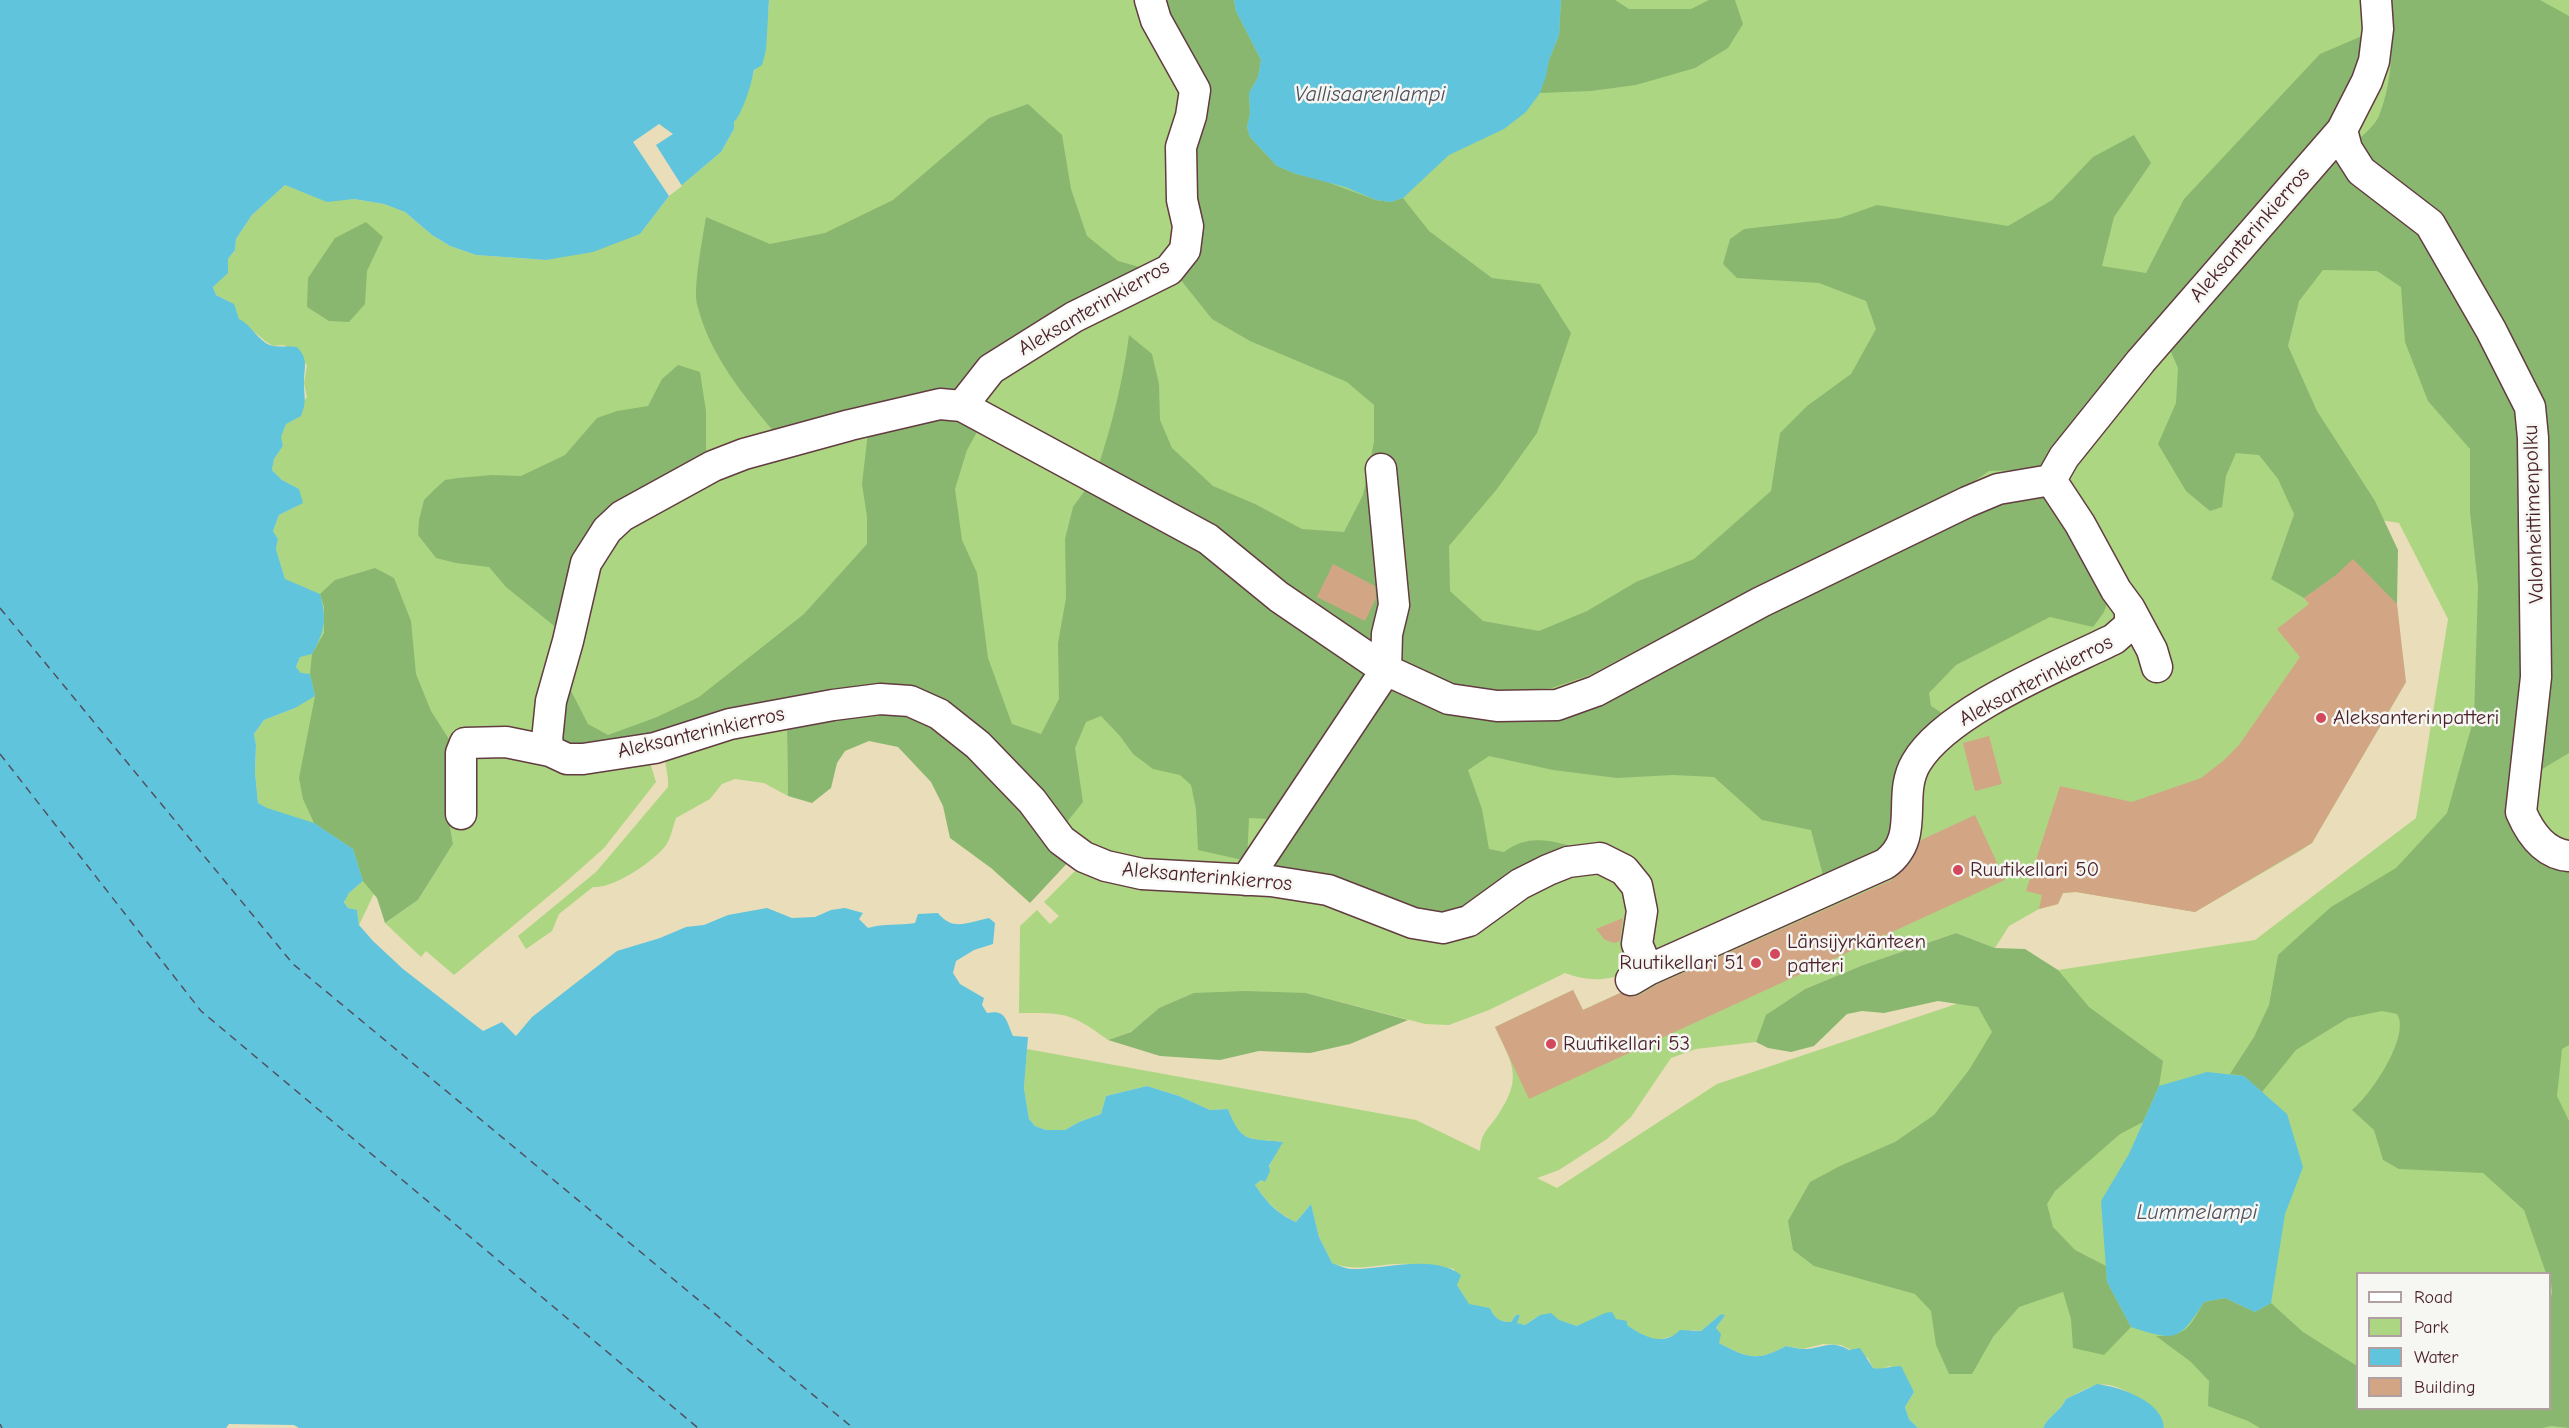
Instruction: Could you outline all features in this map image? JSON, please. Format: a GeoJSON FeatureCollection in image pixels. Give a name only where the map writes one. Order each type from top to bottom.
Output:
{"type":"FeatureCollection","features":[{"type":"Feature","properties":{"kind":"lane","name":"Aleksanterinkierros"},"geometry":{"type":"LineString","coordinates":[[962,406],[991,369],[1074,317],[1169,270],[1185,250],[1188,226],[1182,200],[1181,147],[1191,116],[1195,90],[1156,20],[1150,0]]}},
{"type":"Feature","properties":{"kind":"lane","name":"Aleksanterinkierros"},"geometry":{"type":"LineString","coordinates":[[2051,480],[2064,457],[2141,361],[2342,130],[2362,92],[2374,61],[2378,29],[2376,0]]}},
{"type":"Feature","properties":{"kind":"lane","name":"Valonheittimenpolku"},"geometry":{"type":"LineString","coordinates":[[2342,130],[2347,148],[2361,171],[2430,224],[2492,330],[2530,407],[2534,450],[2536,677],[2521,812],[2528,829],[2540,843],[2559,855],[2569,856]]}},
{"type":"Feature","properties":{"kind":"lane"},"geometry":{"type":"LineString","coordinates":[[550,751],[547,740],[551,701],[586,563],[607,530],[622,516],[713,466],[744,454],[850,425],[940,404],[962,406],[1208,539],[1279,597],[1386,670],[1449,699],[1497,706],[1557,705],[1596,692],[1761,602],[1967,502],[1998,489],[2051,480],[2080,524],[2116,590],[2130,609],[2152,650],[2157,667]]}},
{"type":"Feature","properties":{"kind":"lane"},"geometry":{"type":"LineString","coordinates":[[1246,880],[1386,670],[1387,634],[1394,605],[1381,469]]}},
{"type":"Feature","properties":{"kind":"lane","name":"Aleksanterinkierros"},"geometry":{"type":"LineString","coordinates":[[461,814],[461,753],[465,743],[506,742],[550,751],[567,759],[583,759],[655,748],[730,724],[833,705],[880,699],[910,701],[939,714],[978,745],[1032,801],[1061,840],[1084,857],[1126,872],[1271,881],[1328,890],[1413,922],[1443,928],[1469,921],[1520,884],[1548,870],[1568,862],[1600,858],[1624,870],[1637,886],[1642,911],[1637,944],[1639,975],[1869,873],[1896,857],[1905,838],[1911,776],[1923,752],[1952,726],[1980,706],[2123,633],[2130,625],[2130,609]]}},
{"type":"Feature","properties":{"kind":"green space"},"geometry":{"type":"Polygon","coordinates":[[[769,0],[2569,0],[2569,1428],[2164,1428],[2155,1412],[2137,1397],[2116,1387],[2097,1385],[2066,1399],[2043,1428],[1918,1428],[1909,1419],[1905,1407],[1914,1392],[1890,1366],[1880,1370],[1873,1368],[1868,1358],[1841,1345],[1823,1344],[1803,1349],[1786,1346],[1759,1356],[1745,1355],[1719,1343],[1716,1329],[1724,1315],[1721,1314],[1701,1331],[1692,1330],[1662,1339],[1649,1339],[1616,1319],[1588,1322],[1577,1326],[1540,1315],[1525,1325],[1516,1323],[1520,1315],[1516,1315],[1511,1322],[1504,1322],[1496,1317],[1490,1308],[1469,1305],[1457,1285],[1454,1269],[1404,1264],[1357,1268],[1332,1263],[1319,1237],[1311,1204],[1296,1222],[1273,1206],[1255,1185],[1261,1180],[1265,1182],[1269,1167],[1282,1142],[1254,1139],[1242,1134],[1228,1109],[1210,1110],[1179,1096],[1147,1086],[1106,1096],[1101,1114],[1065,1130],[1046,1130],[1035,1126],[1029,1119],[1024,1088],[1027,1049],[1416,1120],[1480,1151],[1483,1137],[1510,1093],[1513,1082],[1511,1063],[1495,1027],[1573,990],[1583,1010],[1891,868],[1920,772],[1982,717],[2116,646],[2155,633],[2141,599],[2122,618],[1932,732],[1893,848],[1657,950],[1648,942],[1643,873],[1230,872],[1086,850],[919,692],[648,756],[656,782],[604,848],[454,975],[426,951],[421,957],[385,923],[418,900],[453,844],[444,799],[454,747],[448,739],[359,925],[357,911],[348,908],[344,901],[349,893],[363,881],[258,803],[255,772],[254,734],[264,720],[295,708],[301,673],[296,667],[300,657],[285,579],[276,549],[278,539],[273,531],[279,515],[295,507],[298,489],[282,480],[272,470],[274,459],[283,446],[280,437],[286,424],[307,397],[304,383],[307,365],[284,345],[273,346],[265,341],[239,319],[228,301],[216,295],[213,287],[228,272],[228,259],[235,250],[236,239],[252,215],[285,185],[327,201],[354,199],[384,204],[405,212],[432,235],[450,246],[476,255],[546,260],[640,234],[669,196],[721,152],[734,129],[734,122],[745,100],[762,43],[769,0]],[[2291,506],[2294,514],[2271,579],[2335,576],[2406,682],[2312,843],[2195,912],[2076,892],[2063,893],[2058,904],[2039,909],[2009,926],[1995,948],[1956,933],[1863,965],[1805,989],[1767,1015],[1756,1042],[1696,1049],[1671,1058],[1631,1117],[1607,1139],[1559,1170],[1537,1178],[1557,1188],[1717,1084],[2058,970],[2255,940],[2416,818],[2448,619],[2399,523],[2291,506]]]}},
{"type":"Feature","properties":{"kind":"green space"},"geometry":{"type":"Polygon","coordinates":[[[1165,0],[1234,0],[1236,11],[1261,60],[1258,77],[1249,93],[1250,114],[1247,127],[1250,137],[1277,166],[1376,200],[1391,202],[1403,198],[1429,231],[1492,278],[1540,284],[1571,333],[1537,433],[1497,489],[1449,546],[1450,591],[1483,621],[1539,631],[1587,611],[1636,582],[1694,559],[1771,491],[1780,433],[1807,406],[1851,374],[1876,329],[1866,301],[1819,283],[1737,278],[1723,264],[1730,239],[1744,229],[1840,218],[1877,205],[2008,226],[2052,200],[2093,157],[2134,135],[2151,163],[2114,217],[2102,266],[2146,273],[2184,199],[2320,54],[2369,33],[2367,58],[2334,124],[2044,467],[1989,471],[1962,490],[1754,588],[1590,675],[1552,688],[1502,691],[1454,685],[1405,666],[1097,470],[1116,403],[1129,335],[1152,354],[1159,384],[1160,420],[1172,448],[1213,486],[1255,504],[1302,529],[1344,532],[1363,495],[1374,442],[1374,405],[1347,382],[1250,341],[1212,319],[1180,279],[1192,162],[1165,0]]]}},
{"type":"Feature","properties":{"kind":"green space"},"geometry":{"type":"Polygon","coordinates":[[[1561,0],[1615,0],[1629,9],[1691,9],[1709,0],[1735,0],[1743,24],[1728,48],[1695,68],[1636,85],[1591,91],[1540,93],[1559,35],[1561,0]]]}},
{"type":"Feature","properties":{"kind":"green space"},"geometry":{"type":"Polygon","coordinates":[[[2386,0],[2540,0],[2569,16],[2569,753],[2539,771],[2539,413],[2431,213],[2365,163],[2357,141],[2379,116],[2390,73],[2391,29],[2386,0]]]}},
{"type":"Feature","properties":{"kind":"green space"},"geometry":{"type":"Polygon","coordinates":[[[1028,104],[1062,135],[1071,189],[1087,236],[1118,261],[1143,268],[1064,305],[982,357],[965,375],[955,391],[913,395],[839,418],[775,433],[728,373],[702,322],[697,304],[696,286],[706,217],[770,244],[825,233],[893,200],[989,118],[1028,104]]]}},
{"type":"Feature","properties":{"kind":"green space"},"geometry":{"type":"Polygon","coordinates":[[[2333,158],[2425,230],[2527,420],[2532,854],[2551,869],[2569,872],[2569,1045],[2562,1049],[2557,1096],[2569,1121],[2569,1428],[2551,1426],[2542,1428],[2260,1428],[2208,1406],[2209,1381],[2191,1362],[2156,1336],[2181,1332],[2191,1324],[2204,1302],[2225,1298],[2255,1312],[2271,1303],[2303,1332],[2356,1365],[2356,1410],[2551,1410],[2551,1272],[2546,1272],[2524,1210],[2483,1173],[2399,1169],[2383,1160],[2374,1130],[2352,1110],[2369,1092],[2394,1050],[2400,1024],[2397,1014],[2382,1011],[2348,1018],[2296,1050],[2262,1092],[2244,1076],[2230,1074],[2254,1037],[2269,1005],[2278,955],[2331,907],[2396,868],[2447,813],[2474,718],[2478,586],[2470,512],[2470,449],[2428,401],[2405,342],[2401,287],[2377,271],[2323,270],[2299,301],[2288,346],[2317,411],[2375,501],[2398,550],[2397,604],[2335,576],[2304,598],[2271,579],[2294,514],[2278,479],[2259,455],[2236,453],[2226,476],[2222,507],[2210,511],[2186,491],[2158,444],[2176,403],[2178,368],[2168,345],[2333,158]]]}},
{"type":"Feature","properties":{"kind":"green space"},"geometry":{"type":"Polygon","coordinates":[[[366,222],[383,237],[367,271],[365,304],[349,322],[329,321],[307,307],[308,278],[335,238],[366,222]]]}},
{"type":"Feature","properties":{"kind":"green space"},"geometry":{"type":"Polygon","coordinates":[[[678,365],[700,372],[706,411],[706,458],[641,491],[563,633],[506,587],[489,567],[436,558],[418,535],[424,500],[445,480],[492,475],[521,476],[565,455],[597,418],[617,411],[648,406],[662,379],[678,365]]]}},
{"type":"Feature","properties":{"kind":"green space"},"geometry":{"type":"Polygon","coordinates":[[[940,415],[982,423],[967,450],[955,489],[962,540],[977,573],[988,658],[1012,724],[1041,734],[1059,699],[1058,643],[1066,598],[1065,539],[1073,507],[1091,482],[1204,548],[1373,671],[1270,819],[1249,818],[1247,861],[1198,850],[1196,809],[1191,785],[1180,775],[1153,769],[1133,754],[1101,716],[1086,722],[1075,748],[1083,802],[1067,822],[919,692],[609,746],[560,744],[566,681],[588,724],[608,735],[657,717],[699,697],[804,614],[867,544],[867,517],[862,484],[868,432],[940,415]]]}},
{"type":"Feature","properties":{"kind":"green space"},"geometry":{"type":"Polygon","coordinates":[[[2045,489],[2111,593],[2104,612],[2093,627],[2050,617],[1956,665],[1929,693],[1931,706],[1951,719],[1893,848],[1825,883],[1811,830],[1762,820],[1714,777],[1673,775],[1617,778],[1553,770],[1489,756],[1468,770],[1482,809],[1489,849],[1504,852],[1523,842],[1541,840],[1581,849],[1451,919],[1267,874],[1391,681],[1497,716],[1766,612],[1972,512],[2045,489]]]}},
{"type":"Feature","properties":{"kind":"green space"},"geometry":{"type":"Polygon","coordinates":[[[375,568],[394,578],[411,621],[416,674],[431,711],[454,747],[445,799],[453,844],[418,900],[385,923],[377,898],[363,881],[353,849],[314,823],[303,799],[299,778],[315,696],[310,674],[312,654],[324,633],[324,607],[320,594],[335,580],[375,568]]]}},
{"type":"Feature","properties":{"kind":"green space"},"geometry":{"type":"Polygon","coordinates":[[[880,710],[920,720],[963,748],[1072,858],[1030,903],[991,868],[950,838],[943,806],[931,782],[898,747],[869,741],[845,751],[837,763],[831,788],[812,803],[788,796],[787,728],[880,710]]]}},
{"type":"Feature","properties":{"kind":"green space"},"geometry":{"type":"Polygon","coordinates":[[[787,727],[788,796],[764,783],[735,779],[722,784],[710,799],[676,818],[668,842],[653,859],[622,879],[611,884],[593,887],[559,914],[552,931],[526,949],[518,936],[596,872],[668,787],[665,752],[787,727]]]}},
{"type":"Feature","properties":{"kind":"green space"},"geometry":{"type":"Polygon","coordinates":[[[1083,863],[1494,911],[1589,865],[1627,881],[1632,945],[1627,972],[1612,978],[1596,979],[1581,978],[1565,973],[1489,1010],[1449,1025],[1425,1024],[1306,993],[1159,1008],[1131,1032],[1108,1040],[1085,1024],[1066,1016],[1019,1013],[1020,926],[1037,910],[1050,924],[1059,916],[1044,902],[1083,863]]]}},
{"type":"Feature","properties":{"kind":"green space"},"geometry":{"type":"Polygon","coordinates":[[[1956,933],[1995,948],[2025,949],[2058,970],[2089,1007],[2163,1061],[2159,1086],[2143,1122],[2120,1134],[2055,1191],[2047,1204],[2053,1227],[2075,1250],[2106,1266],[2107,1282],[2131,1327],[2104,1355],[2073,1348],[2071,1319],[2063,1292],[2019,1307],[1993,1337],[1972,1374],[1949,1374],[1936,1345],[1931,1311],[1915,1294],[1814,1266],[1793,1250],[1788,1221],[1810,1182],[1895,1142],[1934,1115],[1969,1070],[1992,1032],[1978,1007],[1938,1001],[1884,1013],[1862,1011],[1847,1014],[1814,1046],[1791,1052],[1768,1048],[1756,1042],[1766,1015],[1805,989],[1863,965],[1956,933]]]}},
{"type":"Feature","properties":{"kind":"green space"},"geometry":{"type":"Polygon","coordinates":[[[1245,991],[1306,993],[1408,1020],[1350,1044],[1310,1053],[1259,1051],[1220,1060],[1160,1056],[1108,1040],[1131,1032],[1159,1008],[1194,993],[1245,991]]]}},
{"type":"Feature","properties":{"kind":"water"},"geometry":{"type":"Polygon","coordinates":[[[0,0],[769,0],[766,50],[762,65],[754,70],[744,105],[734,122],[734,129],[721,152],[669,196],[640,234],[593,252],[546,260],[476,255],[450,246],[432,235],[405,212],[384,204],[354,199],[327,202],[285,185],[252,215],[236,239],[235,250],[228,259],[228,273],[213,287],[216,295],[234,304],[239,319],[264,341],[273,346],[297,347],[305,364],[303,411],[301,416],[286,424],[281,437],[283,446],[274,459],[272,470],[282,480],[299,489],[303,503],[279,515],[273,531],[278,539],[276,549],[285,579],[320,594],[324,625],[312,654],[300,657],[296,667],[301,673],[310,674],[315,696],[295,708],[264,720],[254,734],[258,803],[314,823],[353,849],[363,881],[349,893],[344,902],[348,908],[357,910],[359,925],[403,969],[483,1031],[502,1022],[516,1036],[532,1017],[617,951],[660,938],[686,927],[704,925],[728,915],[767,908],[792,918],[815,917],[831,910],[845,908],[863,913],[859,919],[868,928],[915,923],[918,914],[938,913],[955,924],[989,918],[995,923],[993,944],[974,950],[956,961],[953,973],[960,984],[984,998],[982,1005],[987,1013],[1002,1014],[1013,1036],[1028,1037],[1024,1088],[1029,1119],[1035,1126],[1046,1130],[1065,1130],[1101,1114],[1106,1096],[1147,1086],[1179,1096],[1210,1110],[1228,1109],[1242,1134],[1254,1139],[1283,1142],[1269,1166],[1270,1171],[1265,1182],[1261,1180],[1255,1185],[1272,1206],[1296,1222],[1311,1204],[1319,1237],[1332,1263],[1350,1269],[1407,1264],[1450,1268],[1461,1275],[1457,1285],[1469,1304],[1490,1308],[1496,1317],[1504,1322],[1511,1322],[1516,1315],[1520,1315],[1517,1323],[1525,1325],[1540,1315],[1551,1313],[1559,1320],[1577,1326],[1612,1312],[1616,1319],[1627,1321],[1627,1325],[1640,1333],[1660,1339],[1674,1335],[1680,1330],[1701,1331],[1721,1314],[1725,1315],[1716,1328],[1721,1334],[1719,1343],[1745,1355],[1759,1356],[1786,1346],[1801,1349],[1830,1345],[1849,1350],[1860,1348],[1873,1368],[1901,1366],[1914,1392],[1905,1407],[1909,1419],[1918,1428],[299,1428],[294,1425],[229,1424],[226,1428],[0,1428],[0,0]]]}},
{"type":"Feature","properties":{"kind":"water","name":"Vallisaarenlampi"},"geometry":{"type":"Polygon","coordinates":[[[1234,0],[1561,0],[1559,35],[1540,93],[1526,112],[1504,129],[1449,155],[1403,198],[1391,202],[1376,200],[1345,187],[1296,174],[1277,166],[1250,137],[1247,127],[1250,114],[1249,93],[1258,77],[1261,60],[1236,11],[1234,0]]]}},
{"type":"Feature","properties":{"kind":"water","name":"Lummelampi"},"geometry":{"type":"Polygon","coordinates":[[[2207,1072],[2244,1076],[2287,1114],[2303,1167],[2285,1214],[2271,1303],[2255,1312],[2225,1298],[2204,1302],[2182,1331],[2175,1335],[2158,1335],[2131,1327],[2107,1282],[2101,1201],[2129,1154],[2159,1086],[2207,1072]]]}},
{"type":"Feature","properties":{"kind":"water"},"geometry":{"type":"Polygon","coordinates":[[[2097,1384],[2117,1388],[2139,1397],[2156,1410],[2162,1418],[2164,1428],[2043,1428],[2066,1399],[2097,1384]]]}},
{"type":"Feature","properties":{"kind":"pier"},"geometry":{"type":"Polygon","coordinates":[[[659,124],[673,134],[656,145],[682,186],[669,196],[633,142],[659,124]]]}},
{"type":"Feature","properties":{"kind":"building","name":"Aleksanterinpatteri"},"geometry":{"type":"Polygon","coordinates":[[[2353,559],[2397,604],[2406,682],[2312,843],[2195,912],[2076,892],[2063,893],[2058,904],[2039,909],[2042,895],[2026,891],[2060,786],[2132,802],[2201,778],[2223,761],[2239,745],[2300,657],[2277,629],[2309,604],[2304,598],[2335,576],[2353,559]]]}},
{"type":"Feature","properties":{"kind":"building"},"geometry":{"type":"Polygon","coordinates":[[[1333,564],[1375,586],[1376,598],[1365,621],[1317,597],[1333,564]]]}},
{"type":"Feature","properties":{"kind":"building"},"geometry":{"type":"Polygon","coordinates":[[[1989,736],[2002,784],[1975,791],[1963,743],[1989,736]]]}},
{"type":"Feature","properties":{"kind":"building","name":"Länsijyrkänteen patteri"},"geometry":{"type":"Polygon","coordinates":[[[1975,815],[2005,880],[1529,1099],[1495,1027],[1573,990],[1583,1010],[1620,993],[1631,997],[1640,995],[1656,985],[1892,880],[1911,862],[1921,840],[1975,815]]]}},
{"type":"Feature","properties":{"kind":"building"},"geometry":{"type":"Polygon","coordinates":[[[1623,918],[1620,941],[1614,943],[1605,940],[1596,929],[1623,918]]]}},
{"type":"Feature","properties":{"kind":"ferry route"},"geometry":{"type":"LineString","coordinates":[[0,608],[293,964],[853,1428]]}},
{"type":"Feature","properties":{"kind":"ferry route"},"geometry":{"type":"LineString","coordinates":[[0,754],[201,1011],[698,1428]]}},
{"type":"Feature","properties":{"kind":"ferry route"},"geometry":{"type":"LineString","coordinates":[[0,1424],[2,1428]]}},
{"type":"Feature","properties":{"kind":"place","name":"Aleksanterinpatteri"},"geometry":{"type":"Point","coordinates":[2321,718]}},
{"type":"Feature","properties":{"kind":"place","name":"Ruutikellari 50"},"geometry":{"type":"Point","coordinates":[1958,870]}},
{"type":"Feature","properties":{"kind":"place","name":"Länsijyrkänteen patteri"},"geometry":{"type":"Point","coordinates":[1775,954]}},
{"type":"Feature","properties":{"kind":"place","name":"Ruutikellari 51"},"geometry":{"type":"Point","coordinates":[1756,963]}},
{"type":"Feature","properties":{"kind":"place","name":"Ruutikellari 53"},"geometry":{"type":"Point","coordinates":[1551,1044]}}]}
